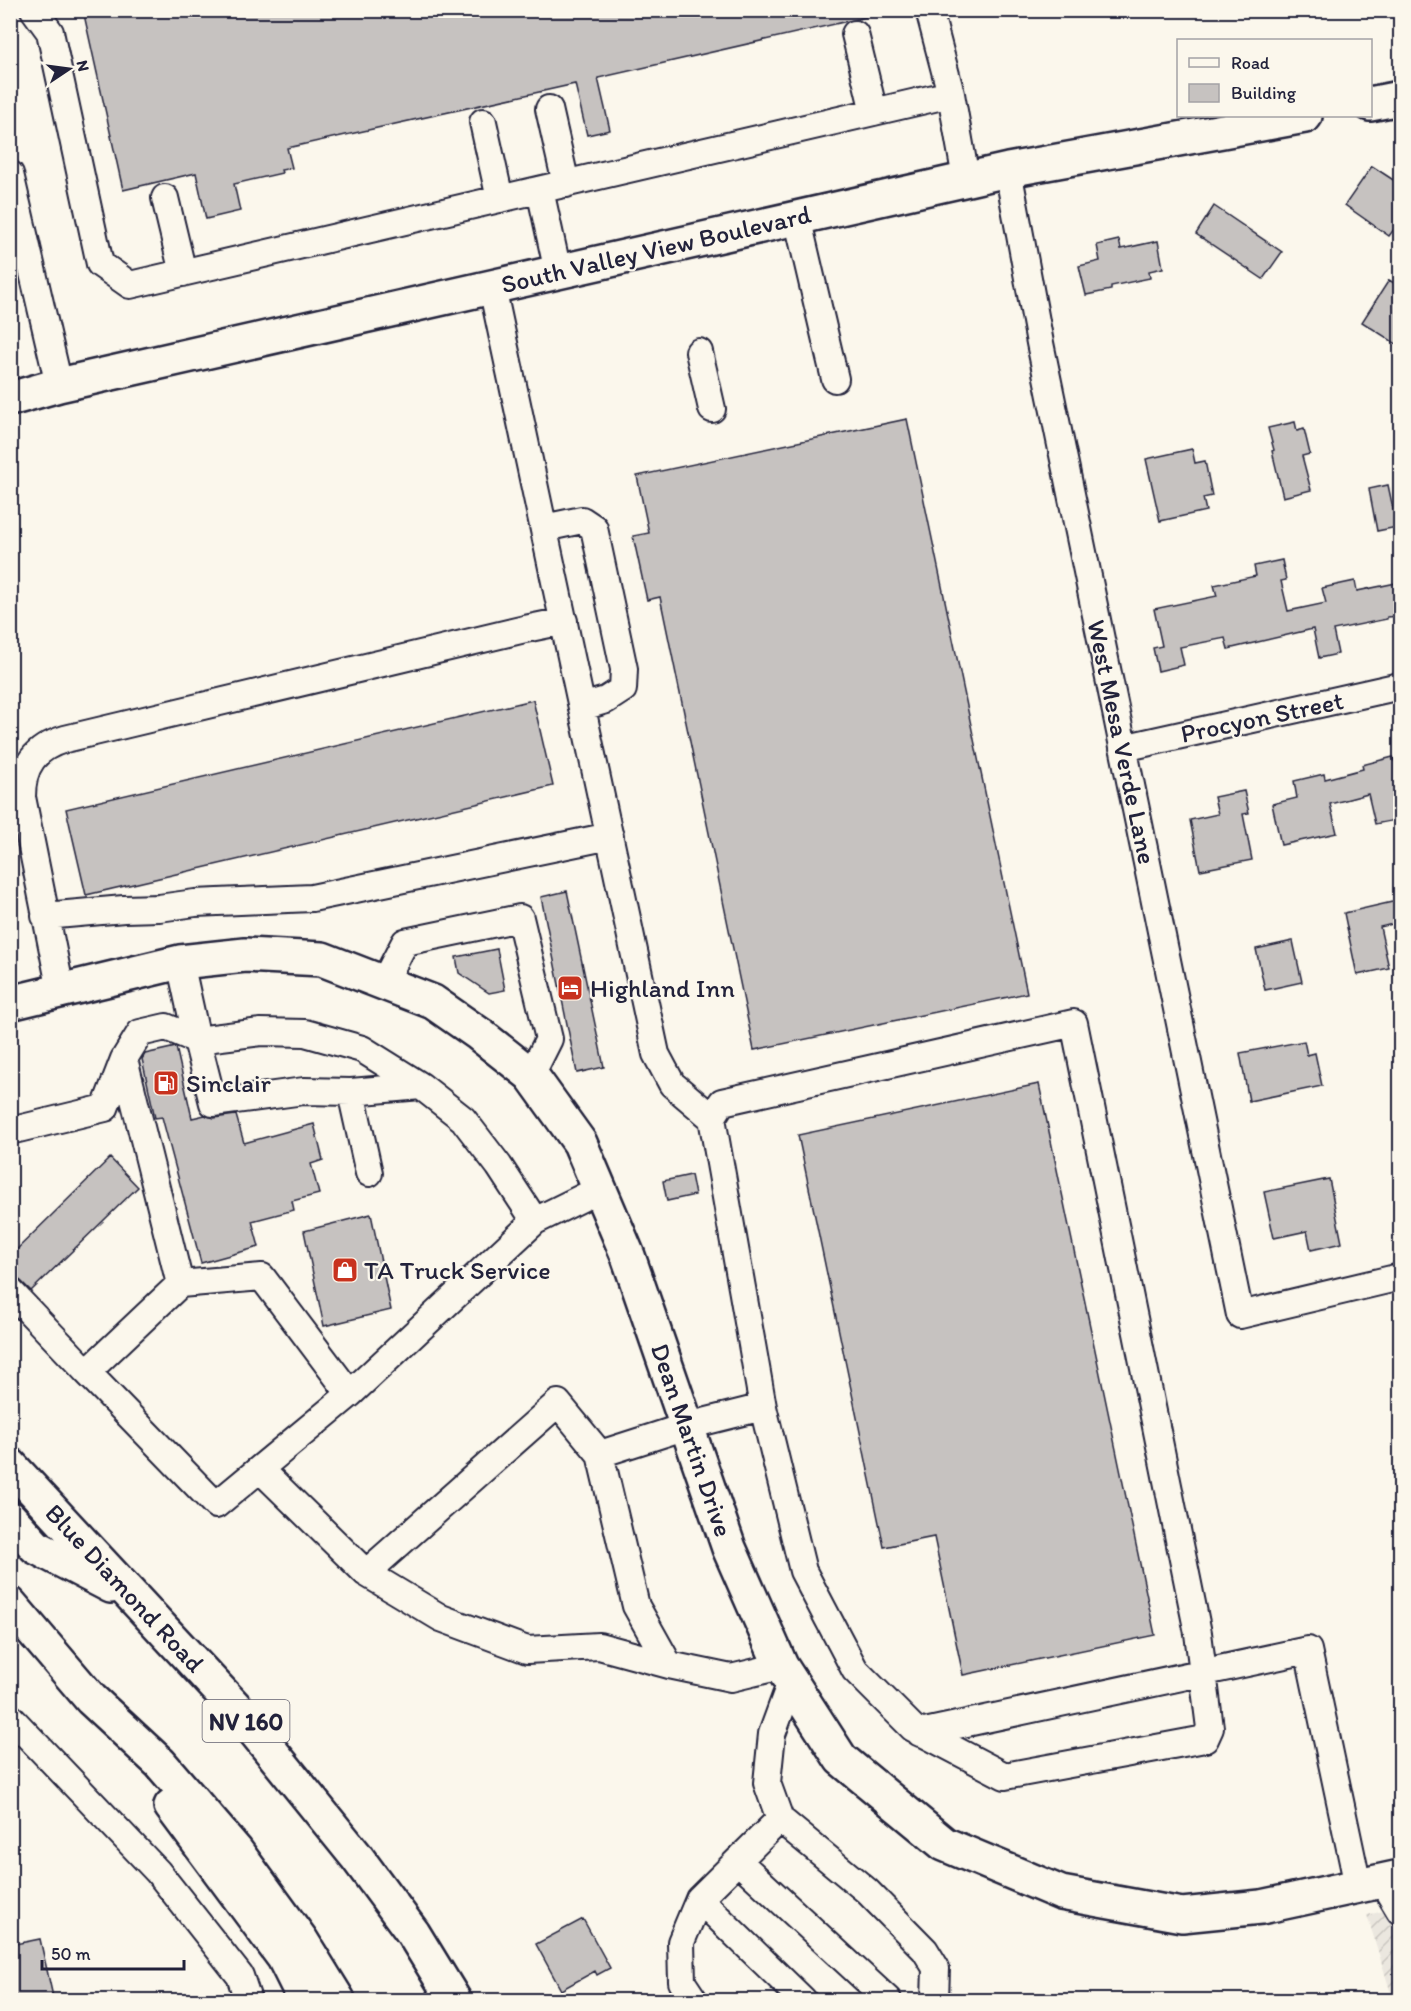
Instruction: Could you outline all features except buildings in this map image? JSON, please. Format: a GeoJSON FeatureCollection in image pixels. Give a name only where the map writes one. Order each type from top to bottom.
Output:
{"type":"FeatureCollection","features":[{"type":"Feature","properties":{"kind":"main road"},"geometry":{"type":"LineString","coordinates":[[1372,104],[1401,98]]}},
{"type":"Feature","properties":{"kind":"main road","name":"South Valley View Boulevard"},"geometry":{"type":"LineString","coordinates":[[10,399],[59,385],[966,179],[1300,117]]}},
{"type":"Feature","properties":{"kind":"main road","name":"Dean Martin Drive"},"geometry":{"type":"LineString","coordinates":[[10,1003],[180,962],[245,955],[322,959],[433,1002],[479,1034],[531,1075],[580,1143],[628,1256],[729,1548],[786,1674],[841,1759],[944,1844],[1061,1893],[1182,1915],[1261,1907],[1380,1881]]}},
{"type":"Feature","properties":{"kind":"main road","name":"Blue Diamond Road"},"geometry":{"type":"LineString","coordinates":[[10,1465],[236,1708],[356,1856],[413,1934],[454,2001]]}},
{"type":"Feature","properties":{"kind":"main road"},"geometry":{"type":"LineString","coordinates":[[10,1518],[36,1547],[133,1598]]}},
{"type":"Feature","properties":{"kind":"main road"},"geometry":{"type":"LineString","coordinates":[[10,1604],[91,1698],[284,1959],[305,2001]]}},
{"type":"Feature","properties":{"kind":"main road"},"geometry":{"type":"LineString","coordinates":[[91,1698],[160,1763],[236,1851],[301,1940],[338,2001]]}},
{"type":"Feature","properties":{"kind":"street"},"geometry":{"type":"LineString","coordinates":[[34,10],[50,32],[100,264],[130,285],[951,94]]}},
{"type":"Feature","properties":{"kind":"street"},"geometry":{"type":"LineString","coordinates":[[930,10],[951,94],[966,179]]}},
{"type":"Feature","properties":{"kind":"street"},"geometry":{"type":"LineString","coordinates":[[855,34],[874,112]]}},
{"type":"Feature","properties":{"kind":"street"},"geometry":{"type":"LineString","coordinates":[[549,109],[566,184]]}},
{"type":"Feature","properties":{"kind":"street"},"geometry":{"type":"LineString","coordinates":[[483,122],[500,199]]}},
{"type":"Feature","properties":{"kind":"street","name":"West Mesa Verde Lane"},"geometry":{"type":"LineString","coordinates":[[1008,170],[1043,354],[1240,1315],[1401,1277]]}},
{"type":"Feature","properties":{"kind":"street"},"geometry":{"type":"LineString","coordinates":[[10,174],[59,385]]}},
{"type":"Feature","properties":{"kind":"street"},"geometry":{"type":"LineString","coordinates":[[540,190],[558,272]]}},
{"type":"Feature","properties":{"kind":"street"},"geometry":{"type":"LineString","coordinates":[[165,198],[183,273]]}},
{"type":"Feature","properties":{"kind":"street"},"geometry":{"type":"LineString","coordinates":[[797,218],[835,379]]}},
{"type":"Feature","properties":{"kind":"street"},"geometry":{"type":"LineString","coordinates":[[492,287],[656,1054],[672,1084],[712,1118],[763,1407],[803,1571],[855,1670],[920,1733],[1005,1776],[1205,1738],[1210,1728],[1198,1633],[1074,1023],[722,1102],[712,1118]]}},
{"type":"Feature","properties":{"kind":"street"},"geometry":{"type":"LineString","coordinates":[[699,352],[712,409]]}},
{"type":"Feature","properties":{"kind":"street"},"geometry":{"type":"LineString","coordinates":[[544,528],[582,520],[594,528],[624,669],[623,689],[606,700],[582,707]]}},
{"type":"Feature","properties":{"kind":"street"},"geometry":{"type":"LineString","coordinates":[[61,991],[22,797],[25,772],[41,749],[53,742],[77,736],[525,628],[564,621]]}},
{"type":"Feature","properties":{"kind":"street","name":"Procyon Street"},"geometry":{"type":"LineString","coordinates":[[1123,748],[1401,686]]}},
{"type":"Feature","properties":{"kind":"street"},"geometry":{"type":"LineString","coordinates":[[45,916],[159,908],[195,903],[312,898],[610,836]]}},
{"type":"Feature","properties":{"kind":"street"},"geometry":{"type":"LineString","coordinates":[[384,982],[405,942],[520,918],[549,1039],[531,1075]]}},
{"type":"Feature","properties":{"kind":"street"},"geometry":{"type":"LineString","coordinates":[[180,962],[213,1103],[304,1091],[351,1092],[422,1086]]}},
{"type":"Feature","properties":{"kind":"street"},"geometry":{"type":"LineString","coordinates":[[10,1131],[105,1108],[124,1059],[140,1033],[166,1027],[197,1040],[261,1032],[304,1034],[362,1049],[422,1086],[463,1119],[499,1166],[535,1221]]}},
{"type":"Feature","properties":{"kind":"street"},"geometry":{"type":"LineString","coordinates":[[124,1059],[180,1284]]}},
{"type":"Feature","properties":{"kind":"street"},"geometry":{"type":"LineString","coordinates":[[351,1092],[369,1173]]}},
{"type":"Feature","properties":{"kind":"street"},"geometry":{"type":"LineString","coordinates":[[10,1291],[216,1505],[350,1394],[535,1221],[600,1189]]}},
{"type":"Feature","properties":{"kind":"street"},"geometry":{"type":"LineString","coordinates":[[87,1372],[180,1284],[262,1277],[350,1394]]}},
{"type":"Feature","properties":{"kind":"street"},"geometry":{"type":"LineString","coordinates":[[366,1573],[558,1403],[600,1454],[636,1606],[669,1665]]}},
{"type":"Feature","properties":{"kind":"street"},"geometry":{"type":"LineString","coordinates":[[600,1454],[687,1426],[763,1407]]}},
{"type":"Feature","properties":{"kind":"street"},"geometry":{"type":"LineString","coordinates":[[260,1469],[366,1573],[441,1618],[527,1650],[599,1646],[669,1665],[731,1678],[786,1674],[772,1734],[767,1783],[780,1819],[867,1891],[925,1950],[936,1968],[935,2001]]}},
{"type":"Feature","properties":{"kind":"street"},"geometry":{"type":"LineString","coordinates":[[920,1733],[1308,1650],[1380,1881],[1401,1911]]}},
{"type":"Feature","properties":{"kind":"street"},"geometry":{"type":"LineString","coordinates":[[10,1717],[158,1872],[240,1976],[248,2001]]}},
{"type":"Feature","properties":{"kind":"street"},"geometry":{"type":"LineString","coordinates":[[694,2001],[682,1982],[681,1942],[699,1899],[780,1819]]}},
{"type":"Feature","properties":{"kind":"street"},"geometry":{"type":"LineString","coordinates":[[738,1861],[888,2001]]}},
{"type":"Feature","properties":{"kind":"street"},"geometry":{"type":"LineString","coordinates":[[699,1899],[803,2001]]}},
{"type":"Feature","properties":{"kind":"shaded area"},"geometry":{"type":"Polygon","coordinates":[[[1400,1907],[1400,2000],[1393,2000],[1367,1915],[1400,1907]]]}},
{"type":"Feature","properties":{"kind":"place","name":"Highland Inn"},"geometry":{"type":"Point","coordinates":[570,988]}},
{"type":"Feature","properties":{"kind":"place","name":"Sinclair"},"geometry":{"type":"Point","coordinates":[166,1083]}},
{"type":"Feature","properties":{"kind":"place","name":"TA Truck Service"},"geometry":{"type":"Point","coordinates":[345,1270]}}]}
